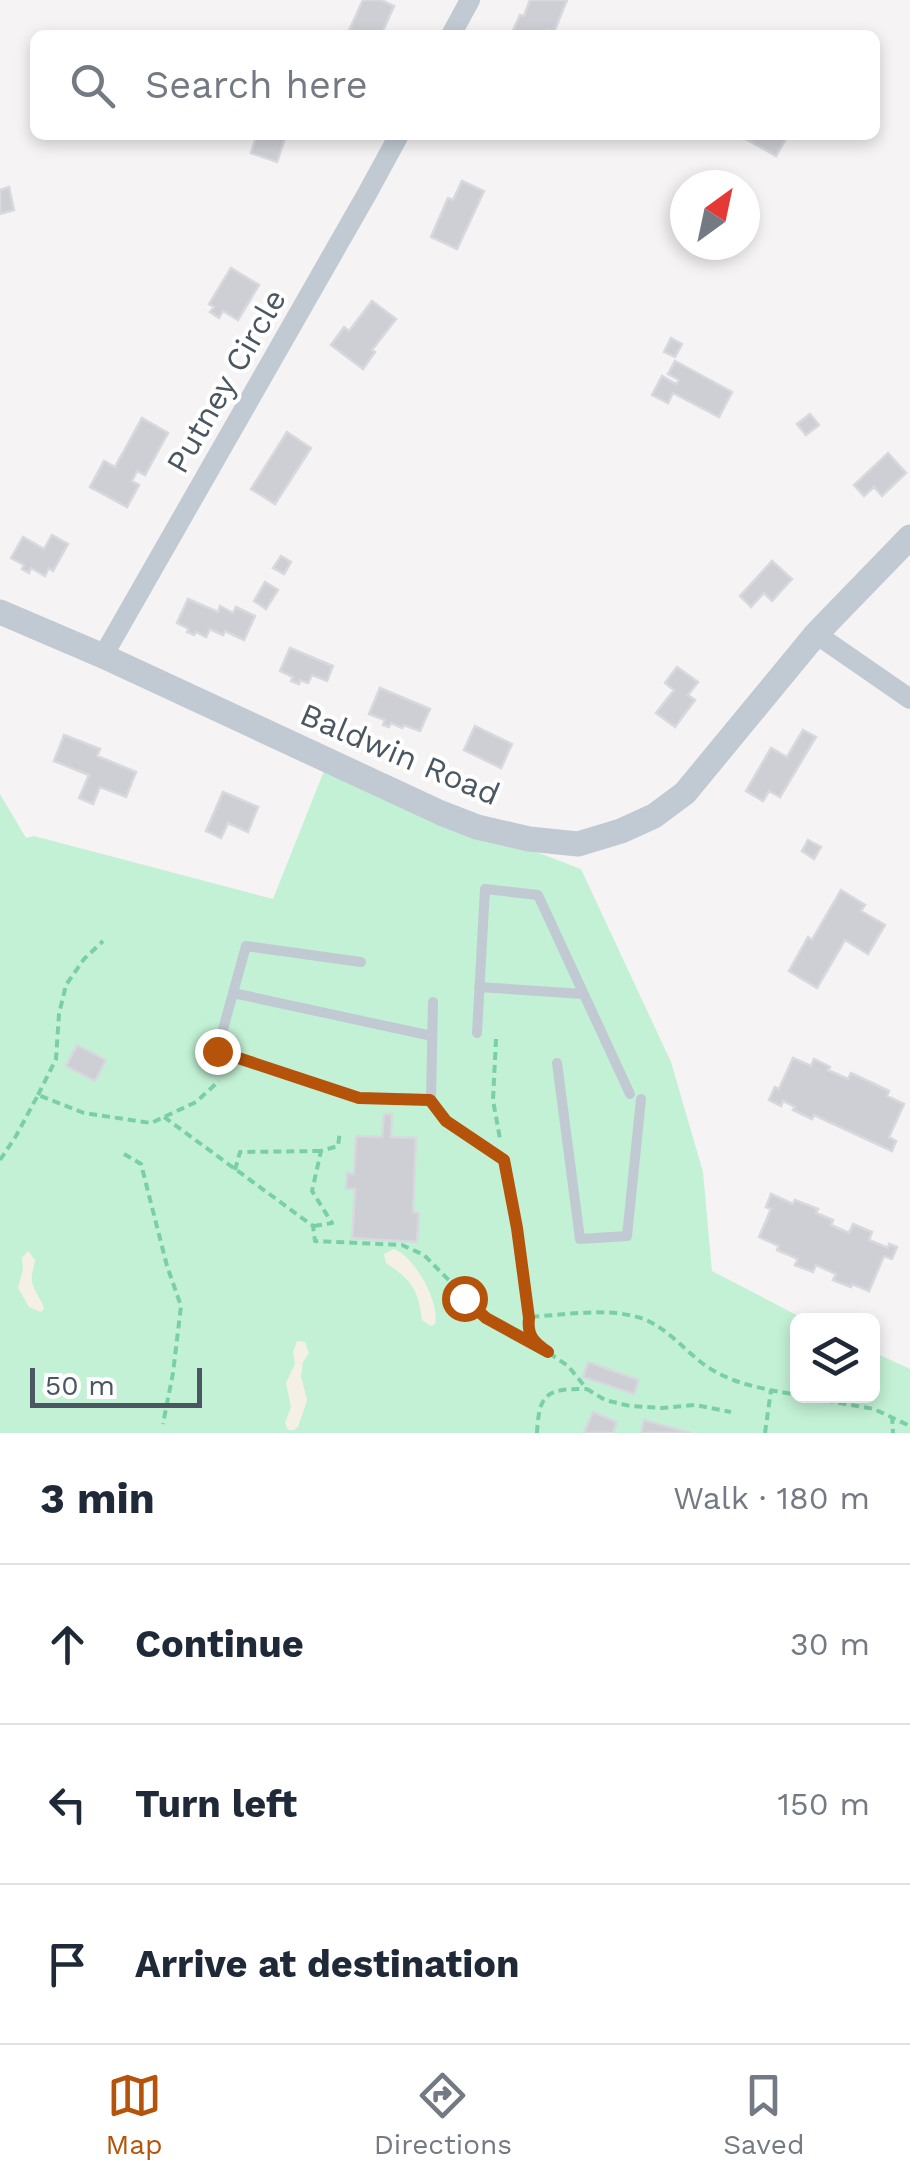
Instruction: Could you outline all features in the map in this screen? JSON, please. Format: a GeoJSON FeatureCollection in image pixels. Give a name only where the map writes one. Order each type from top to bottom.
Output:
{"type":"FeatureCollection","features":[{"type":"Feature","properties":{"kind":"street"},"geometry":{"type":"LineString","coordinates":[[455,30],[470,0]]}},
{"type":"Feature","properties":{"kind":"street","name":"Putney Circle"},"geometry":{"type":"LineString","coordinates":[[103,656],[395,140]]}},
{"type":"Feature","properties":{"kind":"street","name":"Baldwin Road"},"geometry":{"type":"LineString","coordinates":[[0,612],[441,813],[477,827],[528,839],[578,844],[646,820],[685,793],[816,634],[910,537]]}},
{"type":"Feature","properties":{"kind":"street"},"geometry":{"type":"LineString","coordinates":[[816,634],[910,699]]}},
{"type":"Feature","properties":{"kind":"lane"},"geometry":{"type":"LineString","coordinates":[[477,1033],[485,889],[538,895],[635,1096],[627,1236],[580,1240],[557,1063]]}},
{"type":"Feature","properties":{"kind":"lane"},"geometry":{"type":"LineString","coordinates":[[361,962],[246,946],[217,1051],[359,1098],[430,1100]]}},
{"type":"Feature","properties":{"kind":"lane"},"geometry":{"type":"LineString","coordinates":[[479,987],[583,994]]}},
{"type":"Feature","properties":{"kind":"lane"},"geometry":{"type":"LineString","coordinates":[[233,994],[432,1036]]}},
{"type":"Feature","properties":{"kind":"lane"},"geometry":{"type":"LineString","coordinates":[[433,1002],[430,1100],[446,1121],[504,1160]]}},
{"type":"Feature","properties":{"kind":"path"},"geometry":{"type":"LineString","coordinates":[[0,1160],[56,1059],[59,1014],[66,985],[84,958],[104,941]]}},
{"type":"Feature","properties":{"kind":"path"},"geometry":{"type":"LineString","coordinates":[[496,1039],[493,1100],[517,1228],[528,1330],[534,1341],[604,1400],[662,1408],[695,1405],[731,1412]]}},
{"type":"Feature","properties":{"kind":"path"},"geometry":{"type":"LineString","coordinates":[[38,1095],[84,1113],[151,1123],[196,1102],[220,1081]]}},
{"type":"Feature","properties":{"kind":"path"},"geometry":{"type":"LineString","coordinates":[[164,1118],[313,1226],[332,1223],[312,1191],[320,1150]]}},
{"type":"Feature","properties":{"kind":"path"},"geometry":{"type":"LineString","coordinates":[[235,1170],[240,1152],[320,1150],[338,1146],[340,1131]]}},
{"type":"Feature","properties":{"kind":"path"},"geometry":{"type":"LineString","coordinates":[[124,1154],[141,1164],[181,1306],[163,1424]]}},
{"type":"Feature","properties":{"kind":"path"},"geometry":{"type":"LineString","coordinates":[[313,1226],[315,1241],[402,1246],[424,1255],[486,1318],[548,1352]]}},
{"type":"Feature","properties":{"kind":"path"},"geometry":{"type":"LineString","coordinates":[[529,1318],[597,1314],[647,1320],[724,1376],[752,1387],[790,1393]]}},
{"type":"Feature","properties":{"kind":"path"},"geometry":{"type":"LineString","coordinates":[[537,1433],[538,1417],[548,1394],[560,1389],[587,1389]]}},
{"type":"Feature","properties":{"kind":"path"},"geometry":{"type":"LineString","coordinates":[[765,1433],[771,1390]]}},
{"type":"Feature","properties":{"kind":"path"},"geometry":{"type":"LineString","coordinates":[[842,1403],[874,1409],[910,1426]]}},
{"type":"Feature","properties":{"kind":"path"},"geometry":{"type":"LineString","coordinates":[[892,1416],[892,1433]]}},
{"type":"Feature","properties":{"kind":"green space"},"geometry":{"type":"Polygon","coordinates":[[[324,771],[581,869],[671,1062],[703,1172],[712,1271],[793,1313],[790,1403],[880,1403],[880,1355],[910,1369],[910,1433],[0,1433],[0,794],[26,838],[34,836],[273,899],[324,771]]]}},
{"type":"Feature","properties":{"kind":"sand"},"geometry":{"type":"Polygon","coordinates":[[[394,1249],[410,1261],[424,1281],[434,1304],[435,1324],[431,1326],[422,1320],[412,1286],[386,1263],[384,1254],[394,1249]]]}},
{"type":"Feature","properties":{"kind":"sand"},"geometry":{"type":"Polygon","coordinates":[[[28,1251],[35,1260],[32,1282],[43,1305],[41,1312],[29,1307],[18,1288],[22,1258],[28,1251]]]}},
{"type":"Feature","properties":{"kind":"sand"},"geometry":{"type":"Polygon","coordinates":[[[297,1341],[305,1342],[309,1353],[301,1376],[307,1400],[298,1427],[288,1430],[285,1423],[291,1407],[286,1383],[295,1364],[293,1352],[297,1341]]]}},
{"type":"Feature","properties":{"kind":"building"},"geometry":{"type":"Polygon","coordinates":[[[363,0],[381,0],[394,6],[383,30],[349,30],[363,0]]]}},
{"type":"Feature","properties":{"kind":"building"},"geometry":{"type":"Polygon","coordinates":[[[530,0],[567,0],[555,30],[513,30],[520,15],[524,16],[530,0]]]}},
{"type":"Feature","properties":{"kind":"building"},"geometry":{"type":"Polygon","coordinates":[[[255,140],[284,140],[277,162],[251,153],[255,140]]]}},
{"type":"Feature","properties":{"kind":"building"},"geometry":{"type":"Polygon","coordinates":[[[748,140],[785,140],[776,156],[748,140]]]}},
{"type":"Feature","properties":{"kind":"building"},"geometry":{"type":"Polygon","coordinates":[[[462,181],[484,191],[457,249],[431,237],[448,198],[453,200],[462,181]]]}},
{"type":"Feature","properties":{"kind":"building"},"geometry":{"type":"Polygon","coordinates":[[[9,187],[14,210],[0,214],[0,190],[9,187]]]}},
{"type":"Feature","properties":{"kind":"building"},"geometry":{"type":"Polygon","coordinates":[[[231,268],[259,285],[238,320],[223,311],[219,318],[210,312],[214,307],[209,304],[231,268]]]}},
{"type":"Feature","properties":{"kind":"building"},"geometry":{"type":"Polygon","coordinates":[[[372,301],[396,319],[363,369],[331,345],[344,327],[349,331],[372,301]]]}},
{"type":"Feature","properties":{"kind":"building"},"geometry":{"type":"Polygon","coordinates":[[[671,338],[682,344],[675,357],[664,352],[671,338]]]}},
{"type":"Feature","properties":{"kind":"building"},"geometry":{"type":"Polygon","coordinates":[[[675,361],[732,392],[719,417],[673,393],[668,403],[652,395],[662,376],[676,384],[679,380],[668,374],[675,361]]]}},
{"type":"Feature","properties":{"kind":"building"},"geometry":{"type":"Polygon","coordinates":[[[810,414],[819,425],[806,435],[797,424],[810,414]]]}},
{"type":"Feature","properties":{"kind":"building"},"geometry":{"type":"Polygon","coordinates":[[[142,418],[168,433],[145,475],[137,471],[132,481],[139,485],[127,507],[90,487],[104,461],[115,467],[142,418]]]}},
{"type":"Feature","properties":{"kind":"building"},"geometry":{"type":"Polygon","coordinates":[[[287,432],[311,448],[275,504],[251,489],[287,432]]]}},
{"type":"Feature","properties":{"kind":"building"},"geometry":{"type":"Polygon","coordinates":[[[888,453],[906,473],[882,496],[874,487],[864,496],[854,485],[888,453]]]}},
{"type":"Feature","properties":{"kind":"building"},"geometry":{"type":"Polygon","coordinates":[[[52,535],[68,544],[53,571],[49,568],[45,576],[31,568],[29,573],[11,558],[23,537],[44,549],[52,535]]]}},
{"type":"Feature","properties":{"kind":"building"},"geometry":{"type":"Polygon","coordinates":[[[281,556],[291,562],[284,574],[273,568],[281,556]]]}},
{"type":"Feature","properties":{"kind":"building"},"geometry":{"type":"Polygon","coordinates":[[[772,561],[792,579],[772,601],[764,593],[751,607],[740,596],[772,561]]]}},
{"type":"Feature","properties":{"kind":"building"},"geometry":{"type":"Polygon","coordinates":[[[265,582],[278,590],[266,609],[254,601],[265,582]]]}},
{"type":"Feature","properties":{"kind":"building"},"geometry":{"type":"Polygon","coordinates":[[[188,599],[218,612],[220,606],[233,613],[236,607],[255,616],[244,640],[225,631],[223,635],[210,629],[206,637],[187,632],[189,629],[177,623],[188,599]]]}},
{"type":"Feature","properties":{"kind":"building"},"geometry":{"type":"Polygon","coordinates":[[[290,648],[333,666],[327,681],[312,675],[308,683],[291,681],[293,677],[280,671],[290,648]]]}},
{"type":"Feature","properties":{"kind":"building"},"geometry":{"type":"Polygon","coordinates":[[[677,667],[698,682],[688,695],[695,700],[675,727],[656,713],[674,690],[665,683],[677,667]]]}},
{"type":"Feature","properties":{"kind":"building"},"geometry":{"type":"Polygon","coordinates":[[[380,688],[430,709],[420,731],[404,725],[383,725],[385,720],[369,714],[380,688]]]}},
{"type":"Feature","properties":{"kind":"building"},"geometry":{"type":"Polygon","coordinates":[[[475,726],[512,744],[501,768],[464,750],[475,726]]]}},
{"type":"Feature","properties":{"kind":"building"},"geometry":{"type":"Polygon","coordinates":[[[803,730],[816,737],[780,797],[769,791],[763,801],[746,791],[771,748],[787,757],[803,730]]]}},
{"type":"Feature","properties":{"kind":"building"},"geometry":{"type":"Polygon","coordinates":[[[64,735],[100,749],[97,756],[136,772],[126,797],[100,787],[93,804],[79,798],[89,775],[54,761],[64,735]]]}},
{"type":"Feature","properties":{"kind":"building"},"geometry":{"type":"Polygon","coordinates":[[[223,792],[258,807],[248,832],[228,823],[221,838],[206,831],[223,792]]]}},
{"type":"Feature","properties":{"kind":"building"},"geometry":{"type":"Polygon","coordinates":[[[808,840],[821,847],[814,859],[802,851],[808,840]]]}},
{"type":"Feature","properties":{"kind":"building"},"geometry":{"type":"Polygon","coordinates":[[[841,890],[865,905],[861,911],[885,925],[868,954],[845,940],[817,988],[789,971],[841,890]]]}},
{"type":"Feature","properties":{"kind":"building"},"geometry":{"type":"Polygon","coordinates":[[[77,1045],[106,1060],[95,1081],[66,1066],[77,1045]]]}},
{"type":"Feature","properties":{"kind":"building"},"geometry":{"type":"Polygon","coordinates":[[[793,1058],[811,1066],[814,1059],[848,1079],[851,1073],[889,1091],[887,1096],[904,1104],[889,1137],[896,1141],[892,1151],[814,1115],[812,1119],[783,1101],[781,1106],[769,1100],[775,1087],[779,1089],[793,1058]]]}},
{"type":"Feature","properties":{"kind":"building"},"geometry":{"type":"Polygon","coordinates":[[[384,1114],[392,1114],[391,1137],[416,1138],[413,1212],[419,1213],[417,1242],[352,1238],[355,1189],[346,1189],[347,1173],[354,1174],[356,1136],[382,1137],[384,1114]]]}},
{"type":"Feature","properties":{"kind":"building"},"geometry":{"type":"Polygon","coordinates":[[[771,1194],[818,1209],[816,1213],[833,1220],[831,1225],[849,1233],[853,1224],[872,1232],[869,1240],[888,1248],[889,1244],[897,1247],[892,1259],[884,1256],[869,1291],[833,1280],[836,1274],[816,1265],[813,1272],[795,1265],[798,1259],[759,1237],[771,1209],[766,1207],[771,1194]]]}},
{"type":"Feature","properties":{"kind":"building"},"geometry":{"type":"Polygon","coordinates":[[[588,1362],[639,1380],[634,1394],[583,1377],[588,1362]]]}},
{"type":"Feature","properties":{"kind":"building"},"geometry":{"type":"Polygon","coordinates":[[[593,1412],[617,1422],[613,1433],[584,1433],[593,1412]]]}},
{"type":"Feature","properties":{"kind":"building"},"geometry":{"type":"Polygon","coordinates":[[[644,1420],[691,1433],[641,1433],[644,1420]]]}},
{"type":"Feature","properties":{"kind":"route"},"geometry":{"type":"LineString","coordinates":[[217,1051],[359,1098],[430,1100],[446,1121],[504,1160],[517,1228],[528,1330],[548,1352],[486,1318],[464,1298]]}}]}
